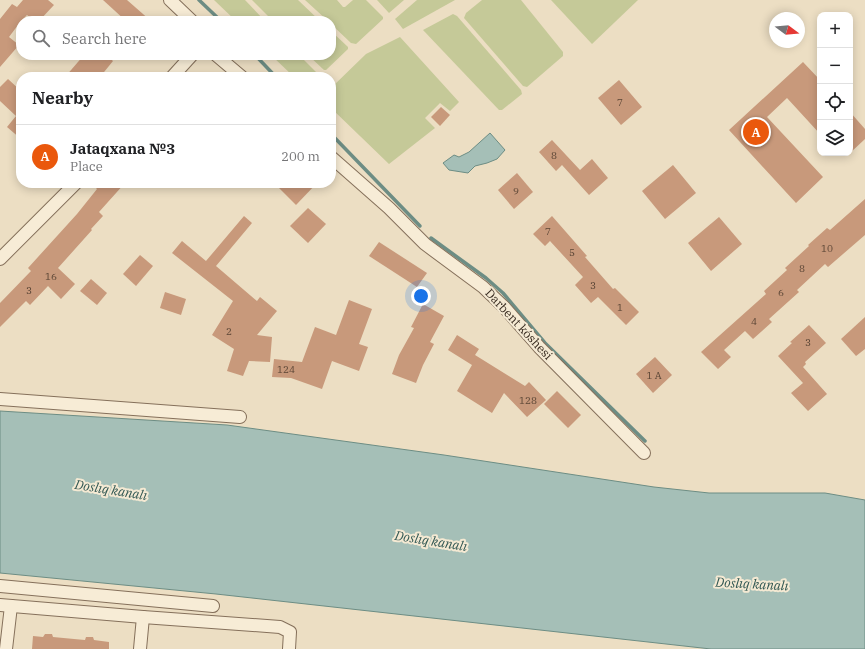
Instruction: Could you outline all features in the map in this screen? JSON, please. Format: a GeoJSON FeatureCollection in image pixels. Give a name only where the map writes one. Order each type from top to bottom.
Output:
{"type":"FeatureCollection","features":[{"type":"Feature","properties":{"kind":"street"},"geometry":{"type":"LineString","coordinates":[[170,0],[187,16]]}},
{"type":"Feature","properties":{"kind":"street"},"geometry":{"type":"LineString","coordinates":[[177,72],[187,60]]}},
{"type":"Feature","properties":{"kind":"street"},"geometry":{"type":"LineString","coordinates":[[222,60],[236,72]]}},
{"type":"Feature","properties":{"kind":"street","name":"Darbent kóshesi"},"geometry":{"type":"LineString","coordinates":[[336,161],[389,208],[425,244],[483,287],[504,306],[539,347],[644,453]]}},
{"type":"Feature","properties":{"kind":"street"},"geometry":{"type":"LineString","coordinates":[[0,259],[71,188]]}},
{"type":"Feature","properties":{"kind":"street"},"geometry":{"type":"LineString","coordinates":[[0,399],[240,417]]}},
{"type":"Feature","properties":{"kind":"street"},"geometry":{"type":"LineString","coordinates":[[0,586],[213,606]]}},
{"type":"Feature","properties":{"kind":"street"},"geometry":{"type":"LineString","coordinates":[[6,649],[5,606],[143,618],[280,626],[290,632],[289,649]]}},
{"type":"Feature","properties":{"kind":"street"},"geometry":{"type":"LineString","coordinates":[[140,649],[143,618]]}},
{"type":"Feature","properties":{"kind":"green space"},"geometry":{"type":"Polygon","coordinates":[[[214,0],[245,0],[260,16],[231,16],[214,0]]]}},
{"type":"Feature","properties":{"kind":"green space"},"geometry":{"type":"Polygon","coordinates":[[[252,0],[298,0],[315,16],[268,16],[252,0]]]}},
{"type":"Feature","properties":{"kind":"green space"},"geometry":{"type":"Polygon","coordinates":[[[305,0],[337,0],[343,7],[345,7],[353,0],[366,0],[383,17],[383,19],[356,44],[351,43],[336,29],[336,16],[323,16],[305,0]]]}},
{"type":"Feature","properties":{"kind":"green space"},"geometry":{"type":"Polygon","coordinates":[[[377,0],[404,0],[389,13],[377,0]]]}},
{"type":"Feature","properties":{"kind":"green space"},"geometry":{"type":"Polygon","coordinates":[[[417,0],[455,0],[403,29],[395,19],[417,0]]]}},
{"type":"Feature","properties":{"kind":"green space"},"geometry":{"type":"Polygon","coordinates":[[[482,0],[521,0],[563,52],[563,56],[527,87],[523,86],[464,18],[466,13],[482,0]]]}},
{"type":"Feature","properties":{"kind":"green space"},"geometry":{"type":"Polygon","coordinates":[[[551,0],[638,0],[592,44],[551,0]]]}},
{"type":"Feature","properties":{"kind":"green space"},"geometry":{"type":"Polygon","coordinates":[[[453,14],[457,16],[521,90],[522,94],[502,110],[499,110],[423,30],[453,14]]]}},
{"type":"Feature","properties":{"kind":"green space"},"geometry":{"type":"Polygon","coordinates":[[[336,36],[348,47],[348,49],[326,70],[324,70],[313,60],[336,60],[336,36]]]}},
{"type":"Feature","properties":{"kind":"green space"},"geometry":{"type":"Polygon","coordinates":[[[400,37],[459,102],[450,111],[440,103],[425,118],[435,128],[389,164],[336,113],[336,83],[366,54],[400,37]]]}},
{"type":"Feature","properties":{"kind":"green space"},"geometry":{"type":"Polygon","coordinates":[[[276,60],[304,60],[316,72],[289,72],[276,60]]]}},
{"type":"Feature","properties":{"kind":"water"},"geometry":{"type":"Polygon","coordinates":[[[490,133],[505,150],[497,159],[475,166],[468,173],[449,170],[443,163],[454,155],[459,157],[469,152],[490,133]]]}},
{"type":"Feature","properties":{"kind":"water","name":"Doslıq kanalı"},"geometry":{"type":"Polygon","coordinates":[[[0,411],[227,425],[444,455],[654,487],[709,493],[825,493],[865,500],[865,649],[711,649],[216,594],[0,573],[0,411]]]}},
{"type":"Feature","properties":{"kind":"building"},"geometry":{"type":"Polygon","coordinates":[[[23,0],[48,0],[54,5],[44,16],[16,16],[16,28],[9,37],[16,43],[16,48],[0,67],[0,19],[12,4],[17,7],[23,0]]]}},
{"type":"Feature","properties":{"kind":"building"},"geometry":{"type":"Polygon","coordinates":[[[103,0],[127,0],[145,16],[121,16],[103,0]]]}},
{"type":"Feature","properties":{"kind":"building"},"geometry":{"type":"Polygon","coordinates":[[[80,60],[113,61],[104,72],[69,72],[80,60]]]}},
{"type":"Feature","properties":{"kind":"building"},"geometry":{"type":"Polygon","coordinates":[[[803,62],[817,77],[817,131],[787,98],[767,117],[823,177],[796,203],[729,130],[803,62]]]}},
{"type":"Feature","properties":{"kind":"building"},"geometry":{"type":"Polygon","coordinates":[[[8,79],[16,86],[16,116],[0,101],[0,87],[8,79]]]}},
{"type":"Feature","properties":{"kind":"building"},"geometry":{"type":"Polygon","coordinates":[[[619,80],[642,107],[621,125],[598,98],[619,80]]]}},
{"type":"Feature","properties":{"kind":"building"},"geometry":{"type":"Polygon","coordinates":[[[441,107],[450,115],[440,126],[431,117],[441,107]]]}},
{"type":"Feature","properties":{"kind":"building"},"geometry":{"type":"Polygon","coordinates":[[[853,115],[865,129],[865,139],[853,150],[853,115]]]}},
{"type":"Feature","properties":{"kind":"building"},"geometry":{"type":"Polygon","coordinates":[[[16,116],[16,135],[7,127],[16,116]]]}},
{"type":"Feature","properties":{"kind":"building"},"geometry":{"type":"Polygon","coordinates":[[[552,140],[580,170],[592,159],[608,178],[589,195],[562,165],[556,171],[539,152],[552,140]]]}},
{"type":"Feature","properties":{"kind":"building"},"geometry":{"type":"Polygon","coordinates":[[[673,165],[696,193],[665,219],[642,191],[673,165]]]}},
{"type":"Feature","properties":{"kind":"building"},"geometry":{"type":"Polygon","coordinates":[[[517,173],[533,192],[514,209],[498,190],[517,173]]]}},
{"type":"Feature","properties":{"kind":"building"},"geometry":{"type":"Polygon","coordinates":[[[96,188],[121,188],[99,212],[103,216],[58,268],[75,284],[61,299],[48,286],[30,305],[26,301],[0,327],[0,303],[31,271],[28,268],[77,214],[97,189],[96,188]]]}},
{"type":"Feature","properties":{"kind":"building"},"geometry":{"type":"Polygon","coordinates":[[[279,188],[312,188],[296,205],[279,188]]]}},
{"type":"Feature","properties":{"kind":"building"},"geometry":{"type":"Polygon","coordinates":[[[865,199],[865,235],[828,267],[825,264],[797,290],[799,292],[769,319],[772,322],[753,339],[745,331],[724,350],[731,357],[718,369],[701,352],[766,294],[764,291],[787,270],[785,268],[809,246],[808,245],[827,228],[830,230],[865,199]]]}},
{"type":"Feature","properties":{"kind":"building"},"geometry":{"type":"Polygon","coordinates":[[[308,208],[326,224],[308,243],[290,226],[308,208]]]}},
{"type":"Feature","properties":{"kind":"building"},"geometry":{"type":"Polygon","coordinates":[[[244,216],[252,223],[216,266],[257,301],[260,297],[277,311],[257,335],[272,337],[270,362],[249,361],[243,376],[227,371],[234,349],[212,335],[233,301],[172,253],[182,241],[206,261],[244,216]]]}},
{"type":"Feature","properties":{"kind":"building"},"geometry":{"type":"Polygon","coordinates":[[[552,216],[587,256],[585,257],[613,289],[615,288],[639,312],[626,325],[598,297],[591,303],[575,285],[583,277],[550,241],[545,246],[533,234],[552,216]]]}},
{"type":"Feature","properties":{"kind":"building"},"geometry":{"type":"Polygon","coordinates":[[[719,217],[742,244],[711,271],[688,243],[719,217]]]}},
{"type":"Feature","properties":{"kind":"building"},"geometry":{"type":"Polygon","coordinates":[[[379,242],[427,273],[417,287],[369,256],[379,242]]]}},
{"type":"Feature","properties":{"kind":"building"},"geometry":{"type":"Polygon","coordinates":[[[140,255],[153,266],[136,286],[123,274],[140,255]]]}},
{"type":"Feature","properties":{"kind":"building"},"geometry":{"type":"Polygon","coordinates":[[[91,279],[107,293],[97,305],[80,291],[91,279]]]}},
{"type":"Feature","properties":{"kind":"building"},"geometry":{"type":"Polygon","coordinates":[[[165,292],[186,299],[181,315],[160,308],[165,292]]]}},
{"type":"Feature","properties":{"kind":"building"},"geometry":{"type":"Polygon","coordinates":[[[349,300],[372,309],[359,344],[368,347],[359,371],[332,361],[322,389],[291,378],[272,377],[274,359],[302,362],[315,327],[336,335],[349,300]]]}},
{"type":"Feature","properties":{"kind":"building"},"geometry":{"type":"Polygon","coordinates":[[[423,304],[444,316],[430,342],[434,344],[416,383],[392,374],[399,355],[414,328],[411,327],[423,304]]]}},
{"type":"Feature","properties":{"kind":"building"},"geometry":{"type":"Polygon","coordinates":[[[865,317],[865,349],[856,356],[841,339],[865,317]]]}},
{"type":"Feature","properties":{"kind":"building"},"geometry":{"type":"Polygon","coordinates":[[[809,325],[826,343],[805,362],[806,364],[803,367],[827,394],[808,411],[791,393],[803,383],[778,356],[792,343],[790,342],[809,325]]]}},
{"type":"Feature","properties":{"kind":"building"},"geometry":{"type":"Polygon","coordinates":[[[457,335],[479,349],[475,355],[525,386],[529,382],[546,400],[527,417],[504,393],[492,413],[457,391],[472,365],[448,350],[457,335]]]}},
{"type":"Feature","properties":{"kind":"building"},"geometry":{"type":"Polygon","coordinates":[[[655,357],[672,375],[653,393],[636,374],[655,357]]]}},
{"type":"Feature","properties":{"kind":"building"},"geometry":{"type":"Polygon","coordinates":[[[557,391],[581,415],[568,428],[544,404],[557,391]]]}},
{"type":"Feature","properties":{"kind":"building"},"geometry":{"type":"Polygon","coordinates":[[[45,634],[52,634],[53,637],[85,640],[86,637],[93,637],[94,640],[109,642],[109,649],[32,649],[33,636],[43,637],[45,634]]]}},
{"type":"Feature","properties":{"kind":"waterway"},"geometry":{"type":"LineString","coordinates":[[199,0],[216,16]]}},
{"type":"Feature","properties":{"kind":"waterway"},"geometry":{"type":"LineString","coordinates":[[260,60],[271,72]]}},
{"type":"Feature","properties":{"kind":"waterway"},"geometry":{"type":"LineString","coordinates":[[336,139],[420,226]]}},
{"type":"Feature","properties":{"kind":"waterway"},"geometry":{"type":"LineString","coordinates":[[431,238],[486,278],[503,293],[545,343],[645,441]]}},
{"type":"Feature","properties":{"kind":"place","name":"Jataqxana №3"},"geometry":{"type":"Point","coordinates":[756,132]}}]}
